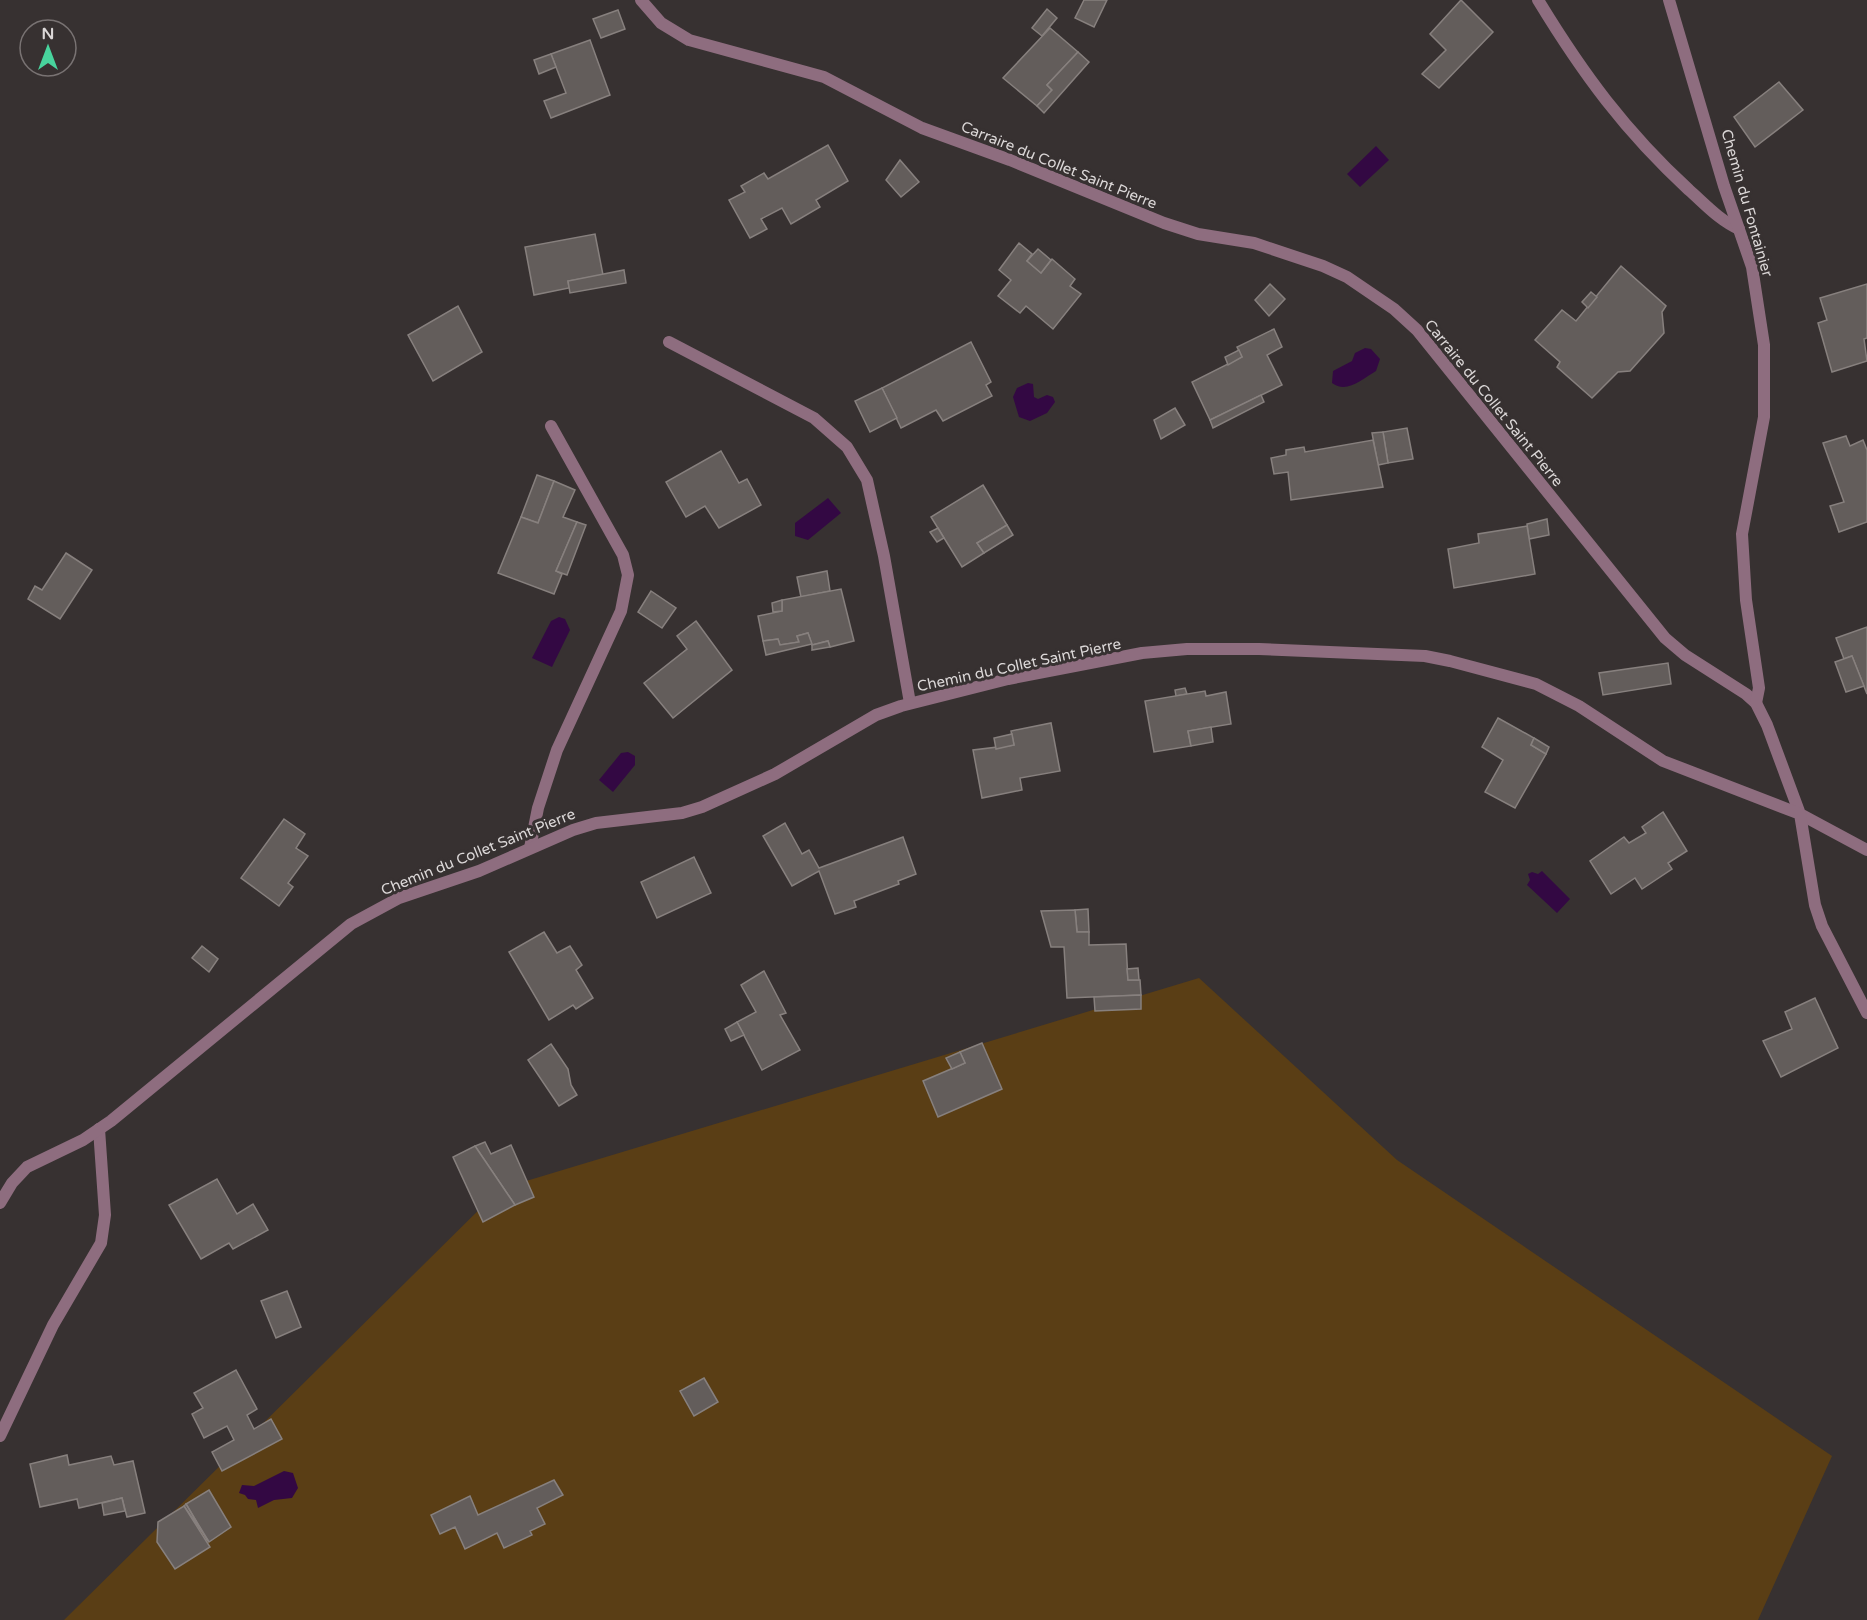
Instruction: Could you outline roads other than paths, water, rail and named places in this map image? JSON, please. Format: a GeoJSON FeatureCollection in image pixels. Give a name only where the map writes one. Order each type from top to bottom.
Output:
{"type":"FeatureCollection","features":[{"type":"Feature","properties":{"kind":"street","name":"Carraire du Collet Saint Pierre"},"geometry":{"type":"LineString","coordinates":[[641,0],[661,23],[689,40],[824,77],[922,128],[1011,160],[1164,223],[1198,234],[1263,245],[1347,277],[1394,309],[1417,330],[1665,638],[1685,655],[1746,694],[1756,704],[1765,718],[1800,814]]}},
{"type":"Feature","properties":{"kind":"street"},"geometry":{"type":"LineString","coordinates":[[1538,0],[1583,72],[1616,115],[1659,163],[1715,214],[1739,229]]}},
{"type":"Feature","properties":{"kind":"street","name":"Chemin du Fontainier"},"geometry":{"type":"LineString","coordinates":[[1669,0],[1752,267],[1764,345],[1764,417],[1742,534],[1745,590],[1759,688],[1756,704]]}},
{"type":"Feature","properties":{"kind":"street"},"geometry":{"type":"LineString","coordinates":[[669,342],[814,418],[832,431],[859,462],[873,505],[910,704]]}},
{"type":"Feature","properties":{"kind":"street"},"geometry":{"type":"LineString","coordinates":[[530,848],[538,808],[557,750],[621,611],[628,575],[623,555],[550,426]]}},
{"type":"Feature","properties":{"kind":"street","name":"Chemin du Collet Saint Pierre"},"geometry":{"type":"LineString","coordinates":[[0,1203],[12,1183],[27,1167],[99,1130],[351,924],[399,898],[428,891],[596,823],[682,813],[702,807],[775,774],[876,715],[1008,679],[1158,650],[1259,649],[1425,656],[1536,684],[1579,706],[1664,761],[1800,814]]}},
{"type":"Feature","properties":{"kind":"street"},"geometry":{"type":"LineString","coordinates":[[1800,814],[1867,850]]}},
{"type":"Feature","properties":{"kind":"street"},"geometry":{"type":"LineString","coordinates":[[1800,814],[1814,897],[1822,926],[1867,1013]]}},
{"type":"Feature","properties":{"kind":"street"},"geometry":{"type":"LineString","coordinates":[[0,1436],[53,1325],[101,1243],[105,1206],[99,1130]]}}]}
